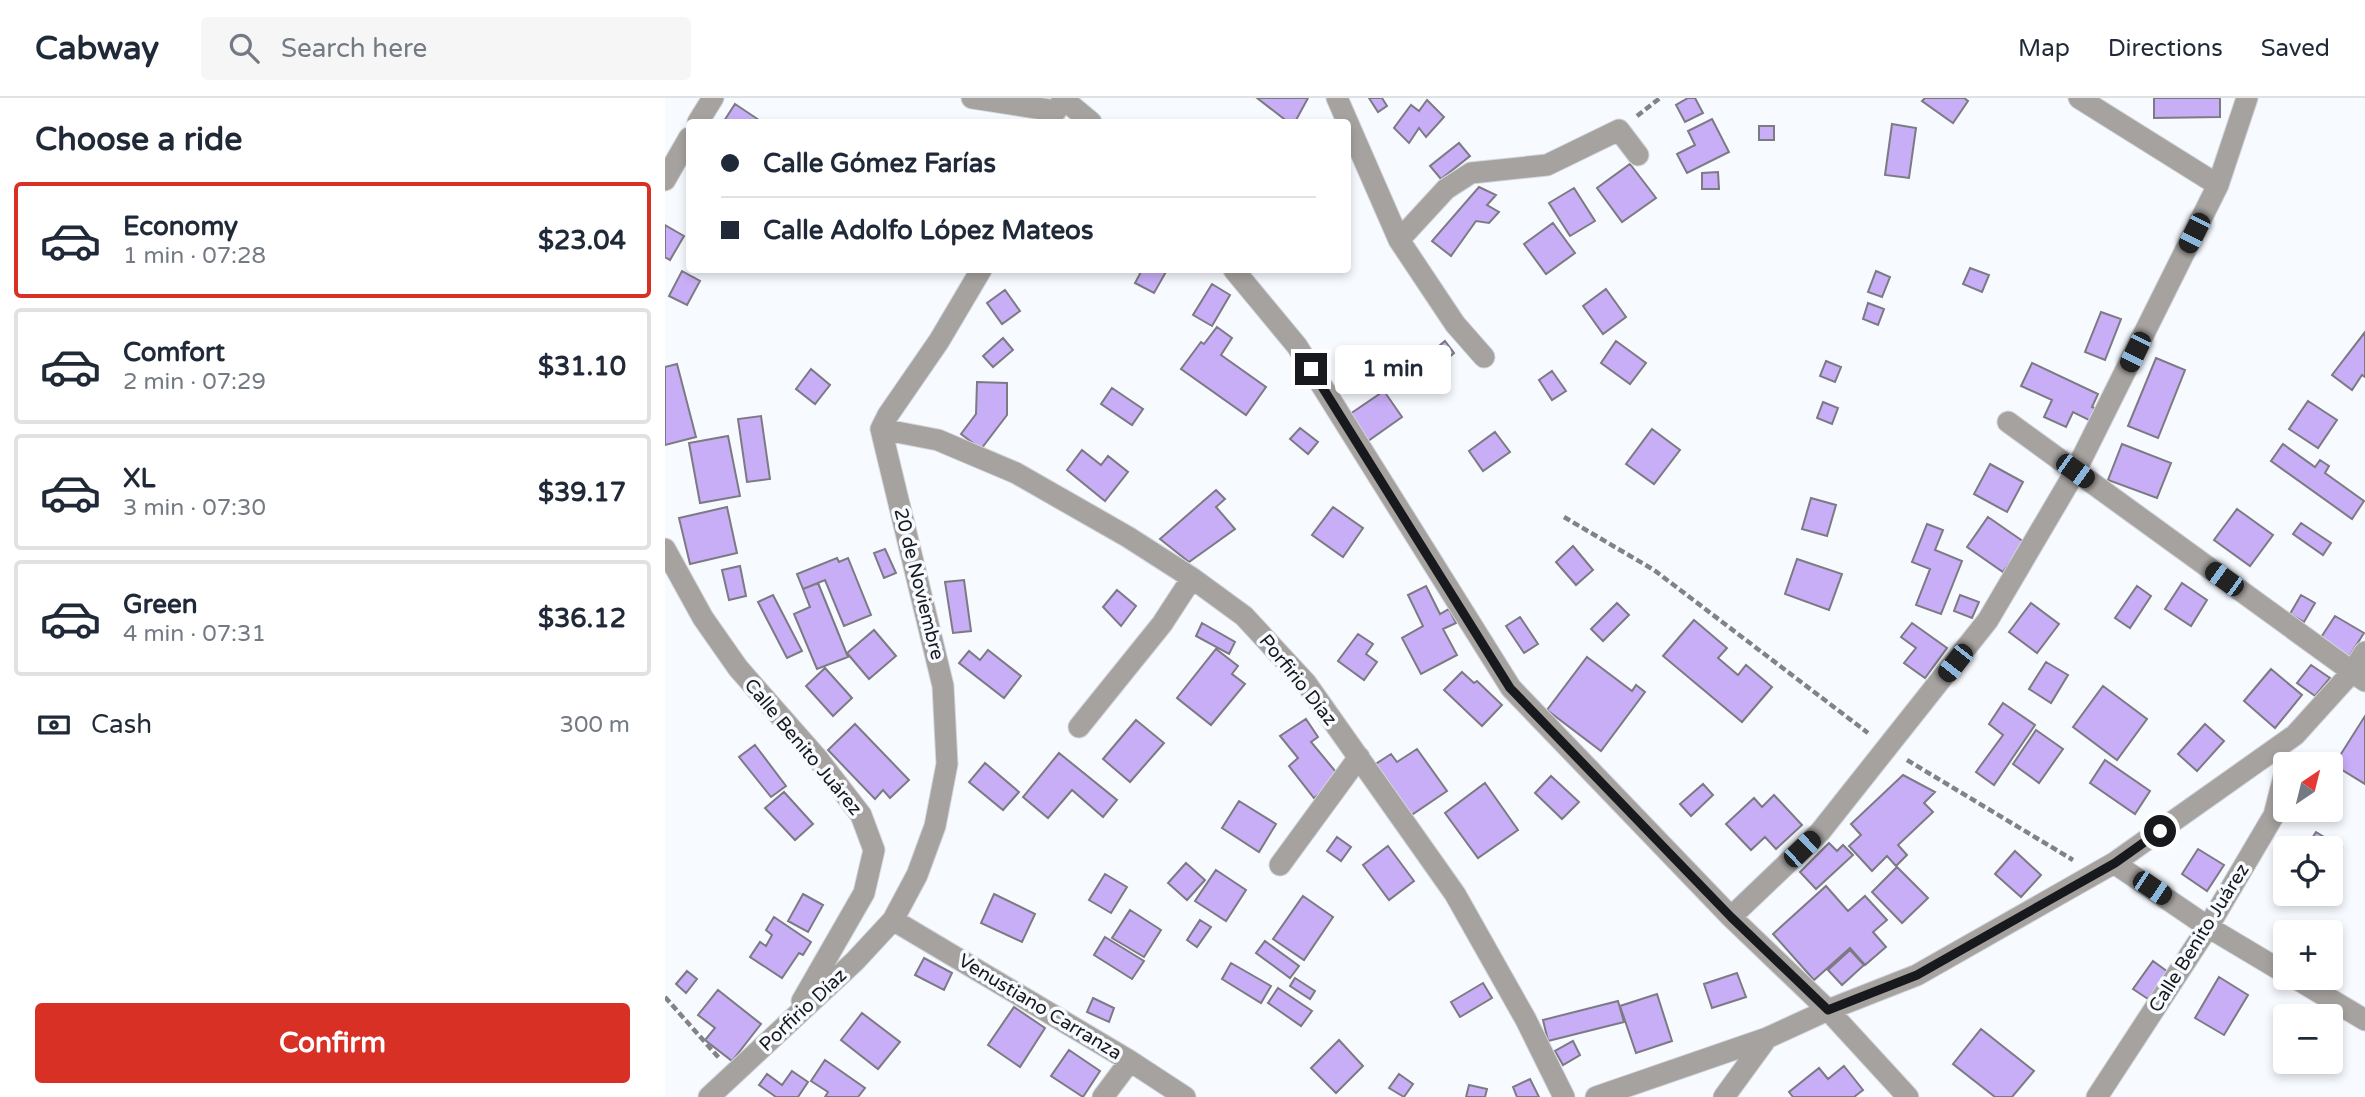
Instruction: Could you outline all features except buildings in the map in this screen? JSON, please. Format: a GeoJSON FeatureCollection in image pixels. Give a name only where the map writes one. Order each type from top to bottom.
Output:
{"type":"FeatureCollection","features":[{"type":"Feature","properties":{"kind":"street"},"geometry":{"type":"LineString","coordinates":[[700,119],[713,98]]}},
{"type":"Feature","properties":{"kind":"street"},"geometry":{"type":"LineString","coordinates":[[972,98],[1057,107],[1084,119]]}},
{"type":"Feature","properties":{"kind":"street"},"geometry":{"type":"LineString","coordinates":[[1337,98],[1346,119]]}},
{"type":"Feature","properties":{"kind":"street"},"geometry":{"type":"LineString","coordinates":[[2079,98],[2218,185]]}},
{"type":"Feature","properties":{"kind":"street"},"geometry":{"type":"LineString","coordinates":[[1731,917],[1820,832],[1988,620],[2075,471],[2218,185],[2247,98]]}},
{"type":"Feature","properties":{"kind":"street"},"geometry":{"type":"LineString","coordinates":[[1351,130],[1399,240],[1455,324],[1484,357]]}},
{"type":"Feature","properties":{"kind":"street"},"geometry":{"type":"LineString","coordinates":[[1399,240],[1445,189],[1471,173],[1547,164],[1619,130],[1638,155]]}},
{"type":"Feature","properties":{"kind":"street"},"geometry":{"type":"LineString","coordinates":[[665,180],[686,143]]}},
{"type":"Feature","properties":{"kind":"street"},"geometry":{"type":"LineString","coordinates":[[881,429],[939,341],[979,273]]}},
{"type":"Feature","properties":{"kind":"street"},"geometry":{"type":"LineString","coordinates":[[1236,273],[1297,346],[1510,688],[1731,917],[1828,1010],[1909,1097]]}},
{"type":"Feature","properties":{"kind":"street"},"geometry":{"type":"LineString","coordinates":[[2008,422],[2361,678]]}},
{"type":"Feature","properties":{"kind":"street","name":"Porfirio Díaz"},"geometry":{"type":"LineString","coordinates":[[881,429],[938,440],[1016,473],[1128,537],[1192,578],[1244,616],[1305,683],[1455,894],[1526,1020],[1564,1097]]}},
{"type":"Feature","properties":{"kind":"street","name":"20 de Noviembre"},"geometry":{"type":"LineString","coordinates":[[881,429],[943,686],[947,764],[935,826],[917,875],[893,920]]}},
{"type":"Feature","properties":{"kind":"street","name":"Calle Benito Juárez"},"geometry":{"type":"LineString","coordinates":[[665,549],[703,618],[738,668],[818,759],[862,815],[874,850],[863,893],[827,961],[786,1027]]}},
{"type":"Feature","properties":{"kind":"street"},"geometry":{"type":"LineString","coordinates":[[1079,727],[1162,624],[1192,578]]}},
{"type":"Feature","properties":{"kind":"street"},"geometry":{"type":"LineString","coordinates":[[1596,1097],[1767,1038],[1828,1010],[1917,975],[2115,863],[2295,735],[2361,678],[2365,652]]}},
{"type":"Feature","properties":{"kind":"street"},"geometry":{"type":"LineString","coordinates":[[2290,752],[2295,735]]}},
{"type":"Feature","properties":{"kind":"street"},"geometry":{"type":"LineString","coordinates":[[1280,865],[1359,757]]}},
{"type":"Feature","properties":{"kind":"street","name":"Calle Benito Juárez"},"geometry":{"type":"LineString","coordinates":[[2097,1097],[2208,927],[2273,817]]}},
{"type":"Feature","properties":{"kind":"street"},"geometry":{"type":"LineString","coordinates":[[2115,863],[2208,927],[2273,966]]}},
{"type":"Feature","properties":{"kind":"street","name":"Porfirio Díaz"},"geometry":{"type":"LineString","coordinates":[[709,1097],[855,961],[893,920]]}},
{"type":"Feature","properties":{"kind":"street","name":"Venustiano Carranza"},"geometry":{"type":"LineString","coordinates":[[893,920],[1185,1097]]}},
{"type":"Feature","properties":{"kind":"street"},"geometry":{"type":"LineString","coordinates":[[2315,990],[2365,1020]]}},
{"type":"Feature","properties":{"kind":"street"},"geometry":{"type":"LineString","coordinates":[[1724,1097],[1767,1038]]}},
{"type":"Feature","properties":{"kind":"street"},"geometry":{"type":"LineString","coordinates":[[1104,1097],[1129,1061]]}},
{"type":"Feature","properties":{"kind":"path"},"geometry":{"type":"LineString","coordinates":[[1564,517],[1654,570],[1888,748],[2095,873]]}},
{"type":"Feature","properties":{"kind":"path"},"geometry":{"type":"LineString","coordinates":[[665,997],[733,1074]]}},
{"type":"Feature","properties":{"kind":"route"},"geometry":{"type":"LineString","coordinates":[[1311,369],[1510,688],[1731,917],[1828,1010],[1917,975],[2115,863],[2160,831]]}}]}
